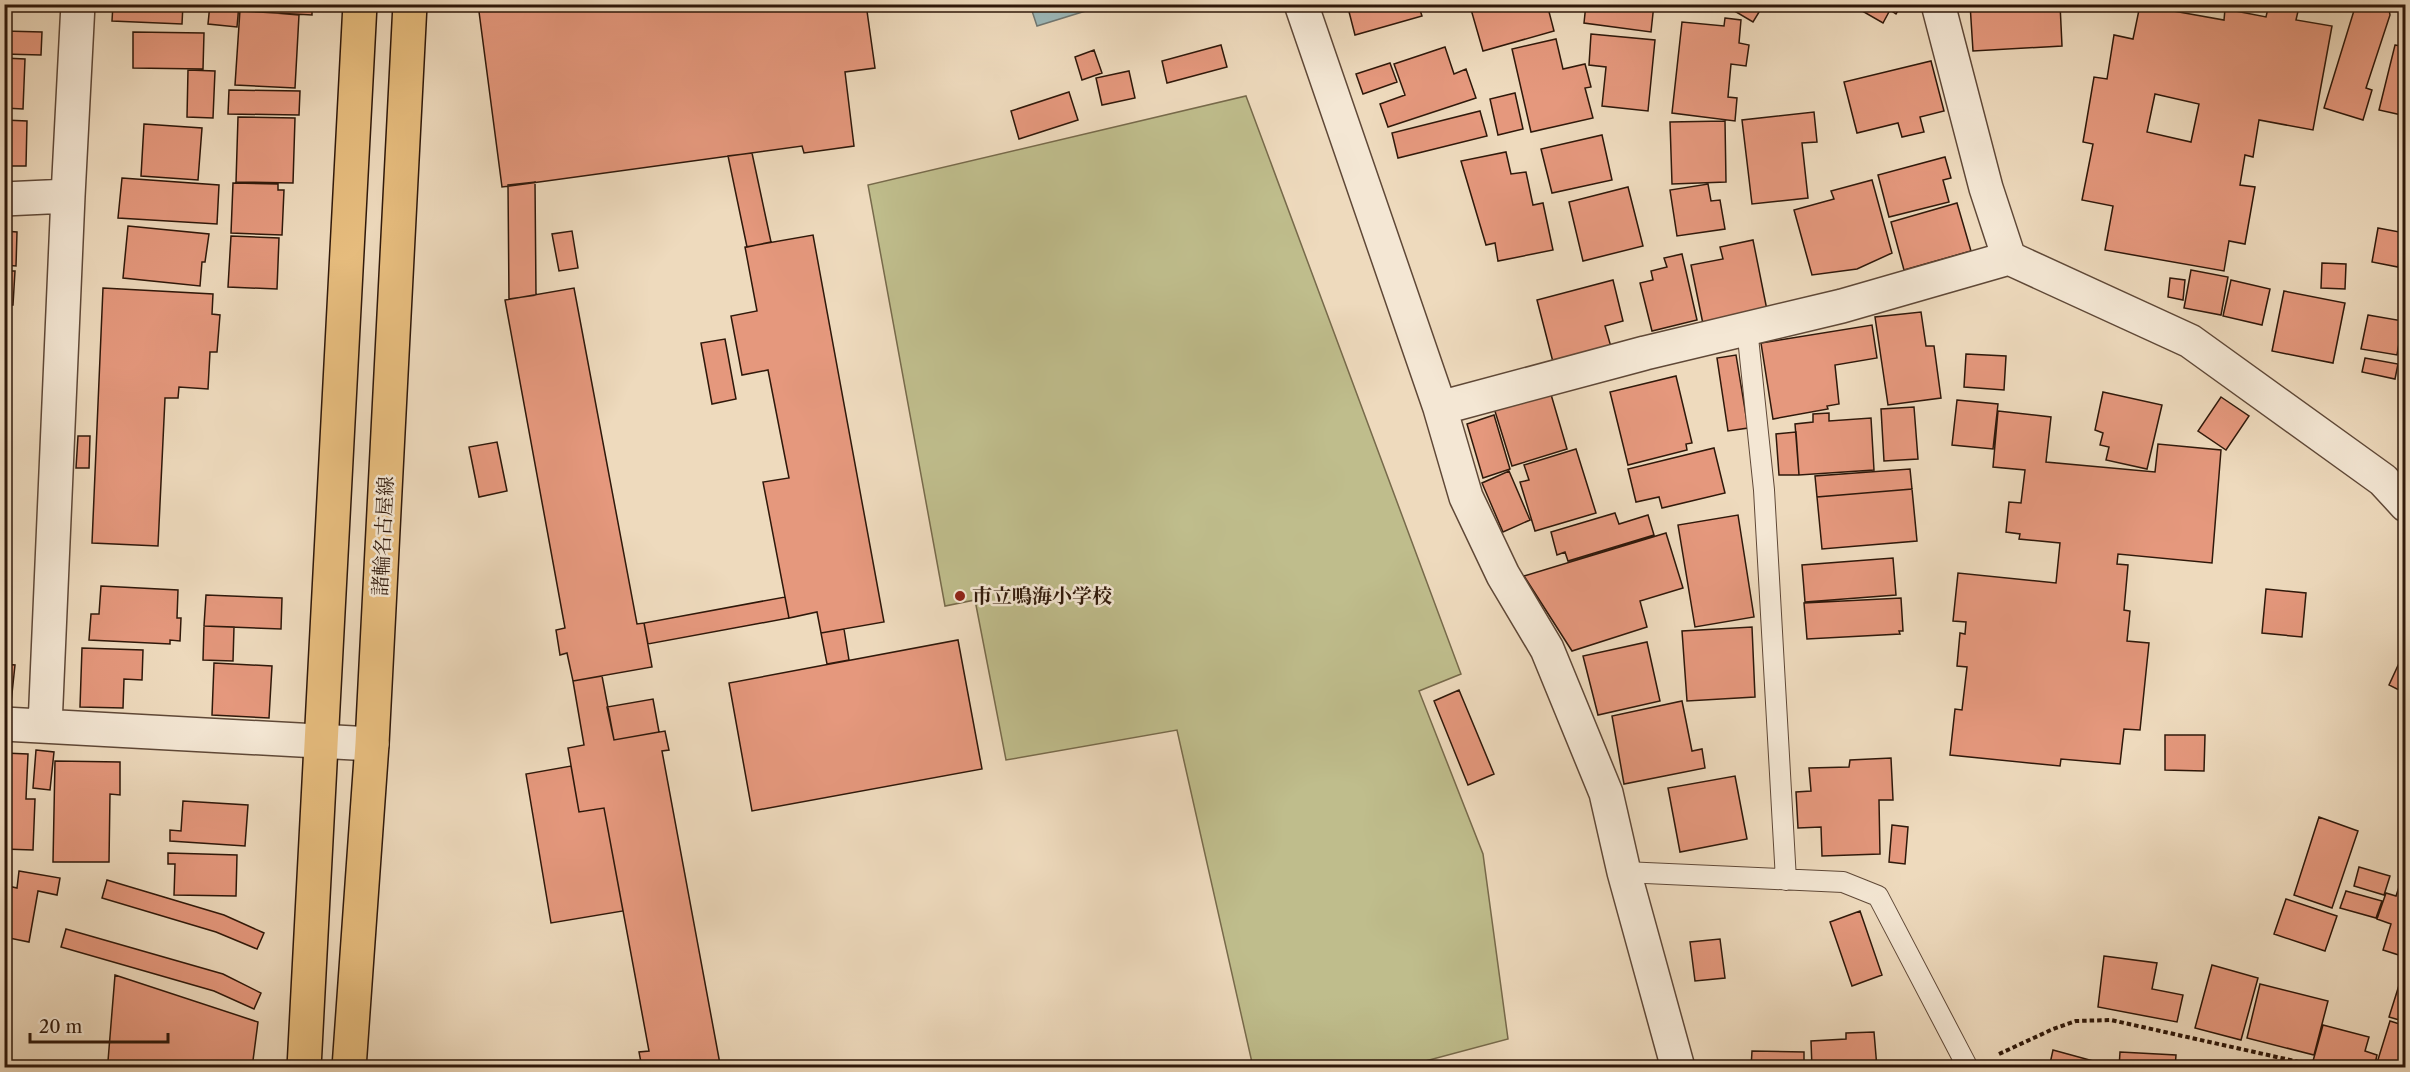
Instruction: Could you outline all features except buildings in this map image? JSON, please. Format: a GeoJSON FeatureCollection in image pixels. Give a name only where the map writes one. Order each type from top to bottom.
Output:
{"type":"FeatureCollection","features":[{"type":"Feature","properties":{"kind":"main road"},"geometry":{"type":"LineString","coordinates":[[304,1068],[360,4]]}},
{"type":"Feature","properties":{"kind":"main road","name":"諸輪名古屋線"},"geometry":{"type":"LineString","coordinates":[[350,1068],[372,744],[410,4]]}},
{"type":"Feature","properties":{"kind":"street"},"geometry":{"type":"LineString","coordinates":[[45,726],[78,4]]}},
{"type":"Feature","properties":{"kind":"street"},"geometry":{"type":"LineString","coordinates":[[1301,4],[1440,408],[1466,497],[1503,575],[1547,649],[1606,794],[1624,872],[1678,1068]]}},
{"type":"Feature","properties":{"kind":"street"},"geometry":{"type":"LineString","coordinates":[[1938,4],[1986,188],[2009,258]]}},
{"type":"Feature","properties":{"kind":"street"},"geometry":{"type":"LineString","coordinates":[[4,199],[68,196]]}},
{"type":"Feature","properties":{"kind":"street"},"geometry":{"type":"LineString","coordinates":[[1440,408],[1747,328],[1842,306],[2009,258],[2190,341],[2383,480],[2406,505]]}},
{"type":"Feature","properties":{"kind":"street"},"geometry":{"type":"LineString","coordinates":[[4,724],[372,744]]}},
{"type":"Feature","properties":{"kind":"lane"},"geometry":{"type":"LineString","coordinates":[[1747,328],[1764,489],[1786,880]]}},
{"type":"Feature","properties":{"kind":"lane"},"geometry":{"type":"LineString","coordinates":[[1624,872],[1843,882],[1878,896],[1968,1068]]}},
{"type":"Feature","properties":{"kind":"path"},"geometry":{"type":"LineString","coordinates":[[1992,1058],[2076,1020],[2111,1020],[2326,1068]]}},
{"type":"Feature","properties":{"kind":"shaded area"},"geometry":{"type":"Polygon","coordinates":[[[1246,96],[1461,674],[1419,691],[1483,854],[1508,1039],[1403,1067],[1253,1067],[1177,730],[1006,760],[975,600],[945,606],[868,185],[1246,96]]]}},
{"type":"Feature","properties":{"kind":"water"},"geometry":{"type":"Polygon","coordinates":[[[1030,4],[1105,5],[1037,26],[1030,4]]]}},
{"type":"Feature","properties":{"kind":"place","name":"市立鳴海小学校"},"geometry":{"type":"Point","coordinates":[960,596]}}]}
